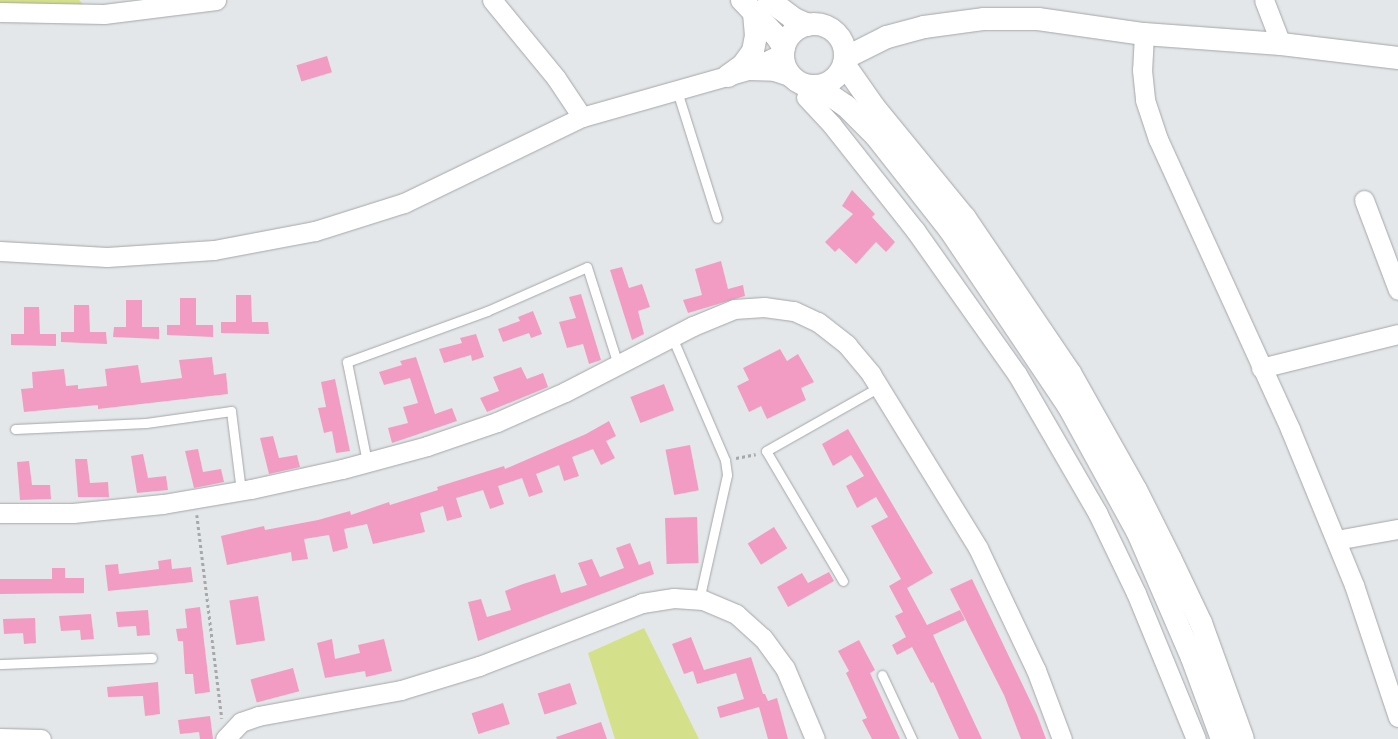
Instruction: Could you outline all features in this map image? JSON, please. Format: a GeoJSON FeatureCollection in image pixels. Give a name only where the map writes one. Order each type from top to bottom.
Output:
{"type":"FeatureCollection","features":[{"type":"Feature","properties":{"kind":"street"},"geometry":{"type":"LineString","coordinates":[[0,12],[216,0]]}},
{"type":"Feature","properties":{"kind":"street"},"geometry":{"type":"LineString","coordinates":[[492,0],[547,65],[582,117]]}},
{"type":"Feature","properties":{"kind":"street"},"geometry":{"type":"LineString","coordinates":[[1264,0],[1281,44]]}},
{"type":"Feature","properties":{"kind":"street"},"geometry":{"type":"LineString","coordinates":[[755,4],[808,25],[823,25],[836,33],[853,39],[885,38],[924,27],[1007,19],[1038,19],[1144,34],[1281,44],[1398,58]]}},
{"type":"Feature","properties":{"kind":"street"},"geometry":{"type":"LineString","coordinates":[[755,4],[783,50]]}},
{"type":"Feature","properties":{"kind":"street"},"geometry":{"type":"LineString","coordinates":[[738,73],[753,51],[756,36],[755,4]]}},
{"type":"Feature","properties":{"kind":"street"},"geometry":{"type":"LineString","coordinates":[[792,77],[783,61],[783,50],[793,32],[808,25]]}},
{"type":"Feature","properties":{"kind":"street"},"geometry":{"type":"LineString","coordinates":[[836,33],[844,45],[845,61],[862,90],[965,218],[1070,373],[1136,490],[1201,623],[1243,739]]}},
{"type":"Feature","properties":{"kind":"street"},"geometry":{"type":"LineString","coordinates":[[1144,34],[1142,70],[1145,100],[1158,139],[1290,429],[1392,680],[1398,717]]}},
{"type":"Feature","properties":{"kind":"street"},"geometry":{"type":"LineString","coordinates":[[811,92],[833,80],[845,61],[885,38]]}},
{"type":"Feature","properties":{"kind":"street"},"geometry":{"type":"LineString","coordinates":[[862,90],[860,70],[863,60],[885,38]]}},
{"type":"Feature","properties":{"kind":"street"},"geometry":{"type":"LineString","coordinates":[[0,251],[107,257],[214,250],[315,231],[404,203],[582,117],[738,73],[783,50]]}},
{"type":"Feature","properties":{"kind":"street"},"geometry":{"type":"LineString","coordinates":[[738,73],[774,71],[792,77],[811,92],[832,125],[915,230],[1018,374],[1097,512],[1133,586],[1196,739]]}},
{"type":"Feature","properties":{"kind":"street"},"geometry":{"type":"LineString","coordinates":[[811,92],[846,106],[876,136],[945,223],[1069,408],[1138,532],[1192,658],[1222,739]]}},
{"type":"Feature","properties":{"kind":"street"},"geometry":{"type":"LineString","coordinates":[[1364,200],[1398,290]]}},
{"type":"Feature","properties":{"kind":"street"},"geometry":{"type":"LineString","coordinates":[[0,513],[73,513],[195,498],[242,491],[367,462],[427,446],[497,422],[618,365],[672,337],[734,309],[764,307],[794,311],[818,322],[848,345],[878,387],[978,548],[1036,670],[1062,739]]}},
{"type":"Feature","properties":{"kind":"street"},"geometry":{"type":"LineString","coordinates":[[1261,368],[1398,334]]}},
{"type":"Feature","properties":{"kind":"street"},"geometry":{"type":"LineString","coordinates":[[1336,540],[1398,528]]}},
{"type":"Feature","properties":{"kind":"street"},"geometry":{"type":"LineString","coordinates":[[224,731],[241,722],[258,716],[408,688],[479,666],[642,603],[674,598],[699,600],[736,614],[763,638],[785,668],[815,739]]}},
{"type":"Feature","properties":{"kind":"street"},"geometry":{"type":"LineString","coordinates":[[0,738],[41,739]]}},
{"type":"Feature","properties":{"kind":"lane"},"geometry":{"type":"LineString","coordinates":[[677,91],[717,218]]}},
{"type":"Feature","properties":{"kind":"lane"},"geometry":{"type":"LineString","coordinates":[[367,462],[347,362],[487,311],[587,267],[618,365]]}},
{"type":"Feature","properties":{"kind":"lane"},"geometry":{"type":"LineString","coordinates":[[672,337],[726,460],[727,475],[699,600]]}},
{"type":"Feature","properties":{"kind":"lane"},"geometry":{"type":"LineString","coordinates":[[843,581],[766,452],[878,387]]}},
{"type":"Feature","properties":{"kind":"lane"},"geometry":{"type":"LineString","coordinates":[[15,430],[146,423],[231,411],[242,491]]}},
{"type":"Feature","properties":{"kind":"lane"},"geometry":{"type":"LineString","coordinates":[[0,664],[152,658]]}},
{"type":"Feature","properties":{"kind":"lane"},"geometry":{"type":"LineString","coordinates":[[882,675],[912,739]]}},
{"type":"Feature","properties":{"kind":"path"},"geometry":{"type":"LineString","coordinates":[[726,460],[766,452]]}},
{"type":"Feature","properties":{"kind":"path"},"geometry":{"type":"LineString","coordinates":[[195,498],[224,731]]}},
{"type":"Feature","properties":{"kind":"green space"},"geometry":{"type":"Polygon","coordinates":[[[0,0],[79,0],[84,5],[0,3],[0,0]]]}},
{"type":"Feature","properties":{"kind":"green space"},"geometry":{"type":"Polygon","coordinates":[[[644,628],[699,739],[615,739],[588,653],[644,628]]]}},
{"type":"Feature","properties":{"kind":"building"},"geometry":{"type":"Polygon","coordinates":[[[327,56],[332,72],[301,82],[296,65],[327,56]]]}},
{"type":"Feature","properties":{"kind":"building"},"geometry":{"type":"Polygon","coordinates":[[[852,190],[875,214],[872,217],[895,242],[886,252],[876,242],[856,264],[839,248],[835,252],[825,242],[853,214],[842,206],[852,190]]]}},
{"type":"Feature","properties":{"kind":"building"},"geometry":{"type":"Polygon","coordinates":[[[721,261],[728,289],[743,285],[745,296],[688,313],[683,300],[702,295],[695,269],[721,261]]]}},
{"type":"Feature","properties":{"kind":"building"},"geometry":{"type":"Polygon","coordinates":[[[622,267],[629,288],[642,284],[650,307],[638,311],[644,334],[632,340],[610,270],[622,267]]]}},
{"type":"Feature","properties":{"kind":"building"},"geometry":{"type":"Polygon","coordinates":[[[581,294],[601,360],[589,364],[583,344],[567,348],[559,322],[576,318],[569,297],[581,294]]]}},
{"type":"Feature","properties":{"kind":"building"},"geometry":{"type":"Polygon","coordinates":[[[236,295],[251,295],[252,322],[268,322],[269,334],[221,333],[221,322],[236,322],[236,295]]]}},
{"type":"Feature","properties":{"kind":"building"},"geometry":{"type":"Polygon","coordinates":[[[180,298],[196,298],[196,325],[213,325],[213,337],[167,335],[167,325],[180,325],[180,298]]]}},
{"type":"Feature","properties":{"kind":"building"},"geometry":{"type":"Polygon","coordinates":[[[126,300],[142,300],[142,327],[159,327],[159,339],[113,337],[114,327],[126,327],[126,300]]]}},
{"type":"Feature","properties":{"kind":"building"},"geometry":{"type":"Polygon","coordinates":[[[74,305],[89,305],[90,332],[106,332],[107,344],[61,342],[61,332],[74,332],[74,305]]]}},
{"type":"Feature","properties":{"kind":"building"},"geometry":{"type":"Polygon","coordinates":[[[24,307],[39,307],[40,334],[56,334],[56,346],[11,345],[11,334],[24,334],[24,307]]]}},
{"type":"Feature","properties":{"kind":"building"},"geometry":{"type":"Polygon","coordinates":[[[533,311],[542,334],[531,338],[529,333],[503,342],[498,329],[520,321],[518,317],[533,311]]]}},
{"type":"Feature","properties":{"kind":"building"},"geometry":{"type":"Polygon","coordinates":[[[476,334],[484,357],[472,361],[471,355],[444,363],[439,349],[462,343],[460,338],[476,334]]]}},
{"type":"Feature","properties":{"kind":"building"},"geometry":{"type":"Polygon","coordinates":[[[780,349],[787,361],[798,354],[814,382],[801,388],[806,400],[767,419],[761,406],[749,412],[737,386],[749,380],[743,368],[780,349]]]}},
{"type":"Feature","properties":{"kind":"building"},"geometry":{"type":"Polygon","coordinates":[[[212,357],[214,375],[226,373],[228,394],[98,409],[98,405],[24,412],[21,389],[33,388],[32,372],[64,369],[66,386],[78,385],[78,389],[107,386],[105,369],[138,365],[141,383],[182,378],[179,360],[212,357]]]}},
{"type":"Feature","properties":{"kind":"building"},"geometry":{"type":"Polygon","coordinates":[[[416,357],[435,414],[452,408],[457,421],[392,443],[388,428],[408,423],[403,407],[418,403],[410,378],[384,385],[379,372],[402,365],[400,361],[416,357]]]}},
{"type":"Feature","properties":{"kind":"building"},"geometry":{"type":"Polygon","coordinates":[[[521,367],[527,379],[543,373],[548,387],[487,412],[480,398],[499,391],[493,377],[521,367]]]}},
{"type":"Feature","properties":{"kind":"building"},"geometry":{"type":"Polygon","coordinates":[[[335,379],[350,451],[336,453],[332,431],[324,433],[318,408],[326,407],[321,382],[335,379]]]}},
{"type":"Feature","properties":{"kind":"building"},"geometry":{"type":"Polygon","coordinates":[[[664,384],[674,410],[640,423],[630,397],[664,384]]]}},
{"type":"Feature","properties":{"kind":"building"},"geometry":{"type":"Polygon","coordinates":[[[609,421],[616,436],[606,441],[615,458],[601,465],[593,449],[572,457],[579,476],[564,481],[559,465],[536,474],[543,492],[529,497],[522,478],[498,486],[504,504],[490,509],[483,490],[456,498],[462,517],[447,521],[443,506],[420,513],[425,532],[373,544],[367,524],[344,529],[348,548],[333,552],[329,535],[304,539],[308,559],[292,561],[291,552],[227,565],[221,536],[264,526],[265,530],[318,520],[350,511],[351,515],[389,502],[390,505],[438,490],[437,487],[504,466],[505,469],[586,434],[609,421]]]}},
{"type":"Feature","properties":{"kind":"building"},"geometry":{"type":"Polygon","coordinates":[[[848,429],[933,573],[907,588],[927,625],[960,610],[965,620],[933,635],[982,739],[959,739],[933,682],[931,683],[912,647],[897,655],[892,645],[906,637],[895,616],[903,612],[889,586],[901,579],[871,526],[888,517],[876,497],[857,508],[846,486],[864,476],[851,455],[833,466],[822,444],[848,429]]]}},
{"type":"Feature","properties":{"kind":"building"},"geometry":{"type":"Polygon","coordinates":[[[273,436],[279,458],[297,455],[300,467],[269,474],[260,438],[273,436]]]}},
{"type":"Feature","properties":{"kind":"building"},"geometry":{"type":"Polygon","coordinates":[[[690,445],[699,490],[674,495],[665,450],[690,445]]]}},
{"type":"Feature","properties":{"kind":"building"},"geometry":{"type":"Polygon","coordinates":[[[198,449],[203,472],[221,469],[224,482],[194,488],[185,451],[198,449]]]}},
{"type":"Feature","properties":{"kind":"building"},"geometry":{"type":"Polygon","coordinates":[[[143,454],[148,478],[166,476],[168,490],[137,493],[131,456],[143,454]]]}},
{"type":"Feature","properties":{"kind":"building"},"geometry":{"type":"Polygon","coordinates":[[[75,459],[87,459],[90,483],[108,482],[109,497],[78,497],[75,459]]]}},
{"type":"Feature","properties":{"kind":"building"},"geometry":{"type":"Polygon","coordinates":[[[29,461],[32,485],[50,485],[51,499],[20,500],[17,462],[29,461]]]}},
{"type":"Feature","properties":{"kind":"building"},"geometry":{"type":"Polygon","coordinates":[[[697,517],[699,563],[667,564],[665,518],[697,517]]]}},
{"type":"Feature","properties":{"kind":"building"},"geometry":{"type":"Polygon","coordinates":[[[774,527],[787,548],[761,565],[748,543],[774,527]]]}},
{"type":"Feature","properties":{"kind":"building"},"geometry":{"type":"Polygon","coordinates":[[[630,543],[639,565],[650,561],[654,574],[478,641],[468,602],[481,599],[487,617],[511,610],[505,591],[523,584],[555,574],[561,593],[587,585],[578,563],[592,559],[600,577],[624,568],[616,548],[630,543]]]}},
{"type":"Feature","properties":{"kind":"building"},"geometry":{"type":"Polygon","coordinates":[[[171,559],[172,569],[191,567],[193,582],[108,591],[105,565],[118,564],[119,574],[159,569],[158,561],[171,559]]]}},
{"type":"Feature","properties":{"kind":"building"},"geometry":{"type":"Polygon","coordinates":[[[52,568],[65,568],[65,578],[84,578],[84,593],[0,594],[0,579],[52,579],[52,568]]]}},
{"type":"Feature","properties":{"kind":"building"},"geometry":{"type":"Polygon","coordinates":[[[829,572],[834,581],[788,607],[777,587],[802,573],[808,583],[829,572]]]}},
{"type":"Feature","properties":{"kind":"building"},"geometry":{"type":"Polygon","coordinates":[[[972,579],[1037,715],[1046,739],[1021,739],[1004,695],[950,589],[972,579]]]}},
{"type":"Feature","properties":{"kind":"building"},"geometry":{"type":"Polygon","coordinates":[[[258,596],[265,640],[236,645],[229,601],[258,596]]]}},
{"type":"Feature","properties":{"kind":"building"},"geometry":{"type":"Polygon","coordinates":[[[200,607],[210,692],[195,694],[193,674],[185,674],[183,641],[178,641],[176,629],[187,628],[185,609],[200,607]]]}},
{"type":"Feature","properties":{"kind":"building"},"geometry":{"type":"Polygon","coordinates":[[[148,610],[150,635],[137,636],[136,626],[118,627],[116,612],[148,610]]]}},
{"type":"Feature","properties":{"kind":"building"},"geometry":{"type":"Polygon","coordinates":[[[91,614],[94,639],[81,640],[80,630],[61,631],[59,616],[91,614]]]}},
{"type":"Feature","properties":{"kind":"building"},"geometry":{"type":"Polygon","coordinates":[[[35,618],[36,643],[24,644],[23,633],[4,634],[3,619],[35,618]]]}},
{"type":"Feature","properties":{"kind":"building"},"geometry":{"type":"Polygon","coordinates":[[[691,637],[704,670],[751,657],[763,694],[765,694],[768,701],[777,698],[788,739],[768,739],[759,707],[720,718],[717,707],[744,699],[736,673],[697,684],[693,671],[684,674],[672,644],[691,637]]]}},
{"type":"Feature","properties":{"kind":"building"},"geometry":{"type":"Polygon","coordinates":[[[332,639],[335,659],[360,653],[358,645],[384,639],[392,671],[366,677],[365,671],[325,678],[317,643],[332,639]]]}},
{"type":"Feature","properties":{"kind":"building"},"geometry":{"type":"Polygon","coordinates":[[[859,640],[875,670],[870,673],[900,739],[872,739],[862,720],[867,718],[846,673],[849,671],[838,651],[859,640]]]}},
{"type":"Feature","properties":{"kind":"building"},"geometry":{"type":"Polygon","coordinates":[[[293,668],[299,691],[257,703],[250,679],[293,668]]]}},
{"type":"Feature","properties":{"kind":"building"},"geometry":{"type":"Polygon","coordinates":[[[158,682],[160,714],[145,716],[143,696],[108,697],[107,687],[158,682]]]}},
{"type":"Feature","properties":{"kind":"building"},"geometry":{"type":"Polygon","coordinates":[[[570,683],[577,704],[544,714],[538,694],[570,683]]]}},
{"type":"Feature","properties":{"kind":"building"},"geometry":{"type":"Polygon","coordinates":[[[503,703],[510,724],[478,734],[472,713],[503,703]]]}},
{"type":"Feature","properties":{"kind":"building"},"geometry":{"type":"Polygon","coordinates":[[[210,716],[213,739],[200,739],[199,732],[180,734],[178,720],[210,716]]]}},
{"type":"Feature","properties":{"kind":"building"},"geometry":{"type":"Polygon","coordinates":[[[601,722],[607,739],[557,739],[556,737],[601,722]]]}}]}
